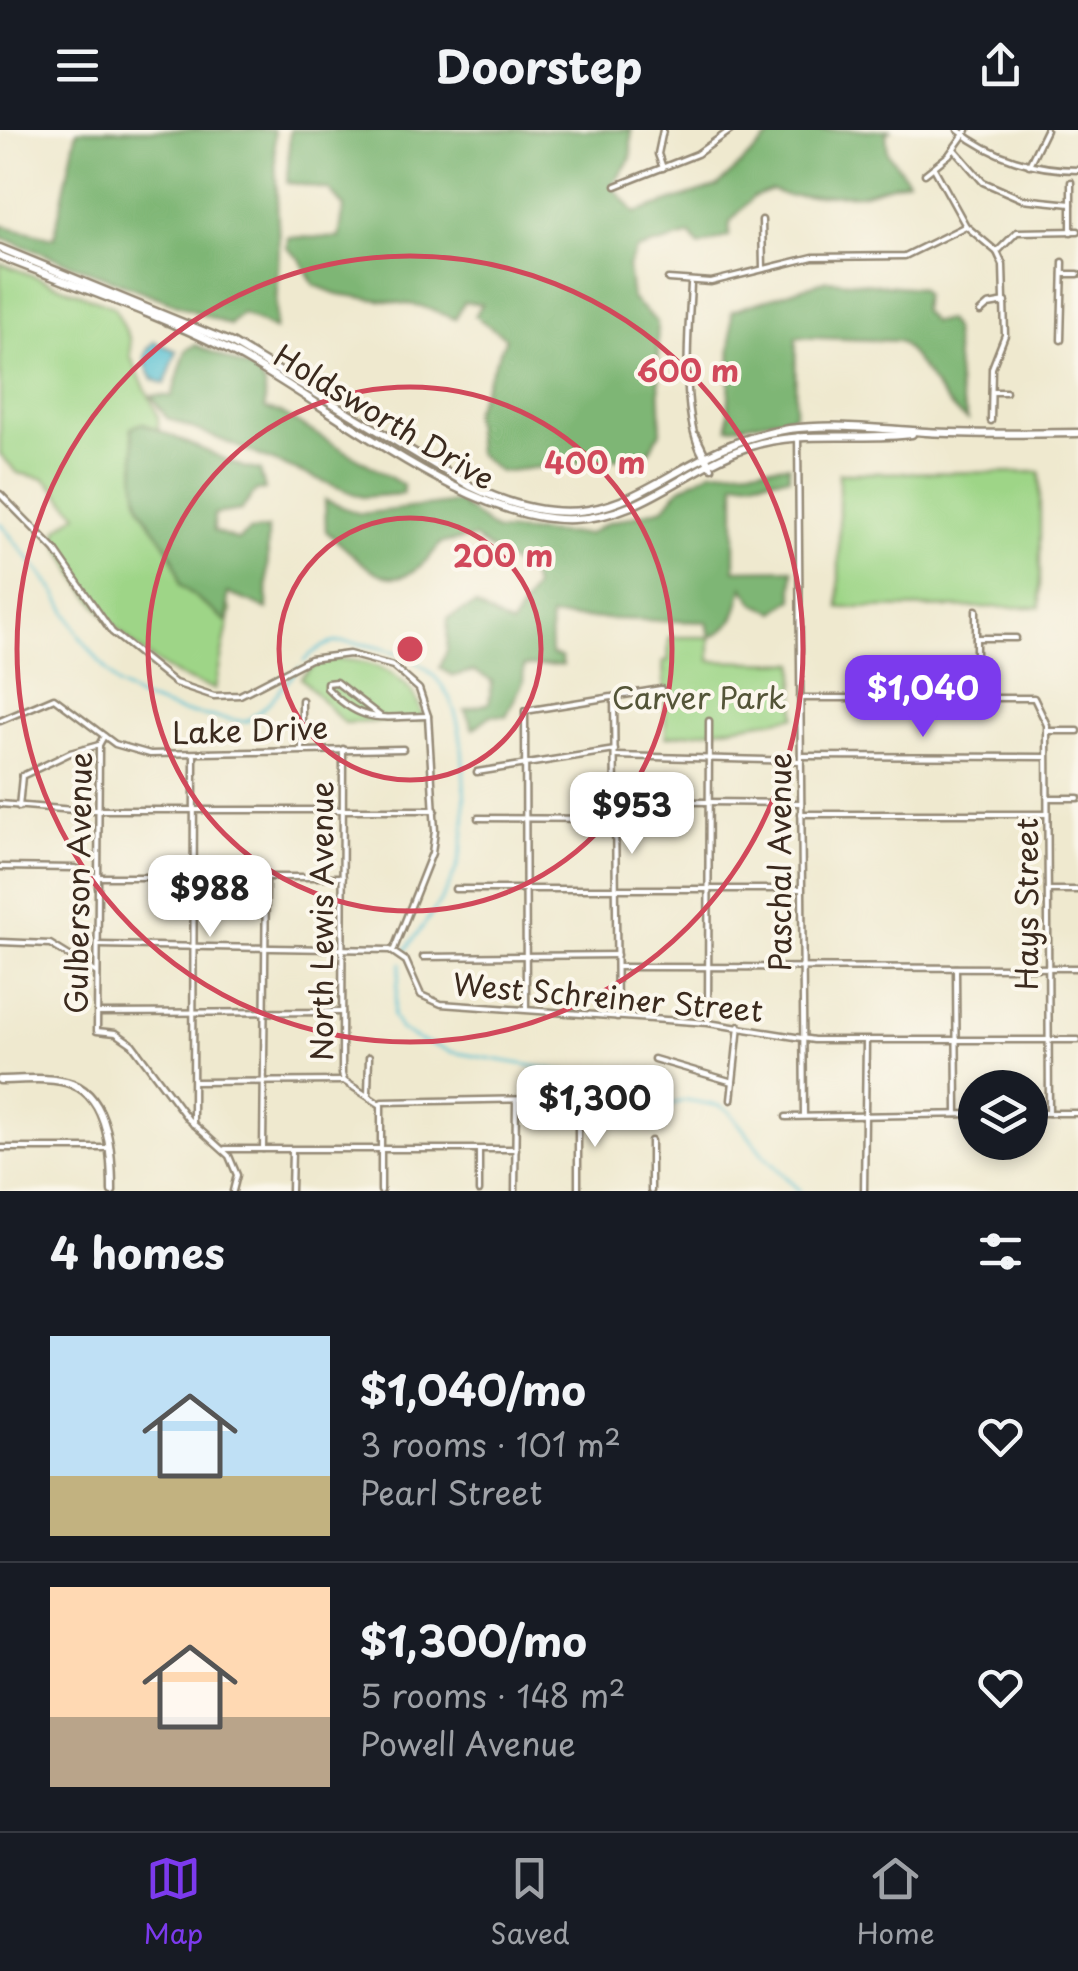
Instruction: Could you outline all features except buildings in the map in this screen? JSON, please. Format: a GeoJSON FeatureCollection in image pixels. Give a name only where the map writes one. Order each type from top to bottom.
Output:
{"type":"FeatureCollection","features":[{"type":"Feature","properties":{"kind":"main road","name":"Holdsworth Drive"},"geometry":{"type":"LineString","coordinates":[[0,248],[149,311],[228,350],[497,499],[547,511],[609,506],[635,498],[709,460],[798,432],[887,438],[928,432],[1078,432]]}},
{"type":"Feature","properties":{"kind":"main road","name":"Holdsworth Drive"},"geometry":{"type":"LineString","coordinates":[[0,256],[149,311]]}},
{"type":"Feature","properties":{"kind":"main road"},"geometry":{"type":"LineString","coordinates":[[0,1080],[55,1080],[79,1086],[95,1106],[110,1148],[112,1191]]}},
{"type":"Feature","properties":{"kind":"street"},"geometry":{"type":"LineString","coordinates":[[663,130],[658,154],[664,170]]}},
{"type":"Feature","properties":{"kind":"street"},"geometry":{"type":"LineString","coordinates":[[616,186],[634,175],[664,170],[697,154],[731,130]]}},
{"type":"Feature","properties":{"kind":"street"},"geometry":{"type":"LineString","coordinates":[[958,130],[1029,165],[1078,170]]}},
{"type":"Feature","properties":{"kind":"street"},"geometry":{"type":"LineString","coordinates":[[1029,165],[1046,130]]}},
{"type":"Feature","properties":{"kind":"street"},"geometry":{"type":"LineString","coordinates":[[925,174],[954,148],[965,132]]}},
{"type":"Feature","properties":{"kind":"street"},"geometry":{"type":"LineString","coordinates":[[954,148],[983,182],[1022,198],[1071,204]]}},
{"type":"Feature","properties":{"kind":"street"},"geometry":{"type":"LineString","coordinates":[[934,168],[966,226],[1004,264],[1005,335],[992,368],[991,421]]}},
{"type":"Feature","properties":{"kind":"street"},"geometry":{"type":"LineString","coordinates":[[996,252],[1016,232],[1075,232],[1071,182]]}},
{"type":"Feature","properties":{"kind":"street"},"geometry":{"type":"LineString","coordinates":[[762,220],[764,268]]}},
{"type":"Feature","properties":{"kind":"street"},"geometry":{"type":"LineString","coordinates":[[668,279],[692,284],[813,257],[905,256],[966,226]]}},
{"type":"Feature","properties":{"kind":"street"},"geometry":{"type":"LineString","coordinates":[[1060,340],[1063,262]]}},
{"type":"Feature","properties":{"kind":"street"},"geometry":{"type":"LineString","coordinates":[[1062,274],[1078,274]]}},
{"type":"Feature","properties":{"kind":"street"},"geometry":{"type":"LineString","coordinates":[[692,284],[690,401],[696,435],[709,460]]}},
{"type":"Feature","properties":{"kind":"street"},"geometry":{"type":"LineString","coordinates":[[980,312],[988,305],[1006,302]]}},
{"type":"Feature","properties":{"kind":"street"},"geometry":{"type":"LineString","coordinates":[[992,392],[1006,392]]}},
{"type":"Feature","properties":{"kind":"street","name":"Paschal Avenue"},"geometry":{"type":"LineString","coordinates":[[798,432],[804,1116]]}},
{"type":"Feature","properties":{"kind":"street"},"geometry":{"type":"LineString","coordinates":[[0,494],[55,550],[98,616],[175,683],[214,696],[240,695],[307,660],[349,654],[393,666],[419,689],[428,716],[435,810],[432,853],[393,951],[265,945],[98,946]]}},
{"type":"Feature","properties":{"kind":"street"},"geometry":{"type":"LineString","coordinates":[[800,698],[976,698],[976,610]]}},
{"type":"Feature","properties":{"kind":"street"},"geometry":{"type":"LineString","coordinates":[[976,638],[1016,638]]}},
{"type":"Feature","properties":{"kind":"street"},"geometry":{"type":"LineString","coordinates":[[380,716],[336,682],[328,682],[327,688],[351,712],[380,716],[428,716]]}},
{"type":"Feature","properties":{"kind":"street"},"geometry":{"type":"LineString","coordinates":[[526,1010],[525,711],[661,688]]}},
{"type":"Feature","properties":{"kind":"street"},"geometry":{"type":"LineString","coordinates":[[614,697],[617,1016]]}},
{"type":"Feature","properties":{"kind":"street","name":"Lake Drive"},"geometry":{"type":"LineString","coordinates":[[0,722],[54,698],[104,736],[144,753],[194,756],[302,748],[403,749]]}},
{"type":"Feature","properties":{"kind":"street","name":"Hays Street"},"geometry":{"type":"LineString","coordinates":[[976,698],[1034,698],[1046,731],[1048,1070]]}},
{"type":"Feature","properties":{"kind":"street"},"geometry":{"type":"LineString","coordinates":[[302,700],[302,748]]}},
{"type":"Feature","properties":{"kind":"street"},"geometry":{"type":"LineString","coordinates":[[708,1023],[710,721]]}},
{"type":"Feature","properties":{"kind":"street"},"geometry":{"type":"LineString","coordinates":[[1046,731],[1078,731]]}},
{"type":"Feature","properties":{"kind":"street","name":"Gulberson Avenue"},"geometry":{"type":"LineString","coordinates":[[104,736],[99,745],[98,1032],[116,1034],[132,1044],[194,1124]]}},
{"type":"Feature","properties":{"kind":"street"},"geometry":{"type":"LineString","coordinates":[[19,807],[22,776],[99,745]]}},
{"type":"Feature","properties":{"kind":"street","name":"North Lewis Avenue"},"geometry":{"type":"LineString","coordinates":[[342,749],[344,1082],[380,1102]]}},
{"type":"Feature","properties":{"kind":"street"},"geometry":{"type":"LineString","coordinates":[[477,772],[615,753],[708,759],[1046,757]]}},
{"type":"Feature","properties":{"kind":"street"},"geometry":{"type":"LineString","coordinates":[[194,756],[194,1124],[222,1149],[236,1169],[233,1191]]}},
{"type":"Feature","properties":{"kind":"street"},"geometry":{"type":"LineString","coordinates":[[1047,798],[1078,798]]}},
{"type":"Feature","properties":{"kind":"street"},"geometry":{"type":"LineString","coordinates":[[615,801],[801,803]]}},
{"type":"Feature","properties":{"kind":"street"},"geometry":{"type":"LineString","coordinates":[[0,804],[99,810],[435,810]]}},
{"type":"Feature","properties":{"kind":"street"},"geometry":{"type":"LineString","coordinates":[[801,814],[1047,814]]}},
{"type":"Feature","properties":{"kind":"street"},"geometry":{"type":"LineString","coordinates":[[478,818],[614,818]]}},
{"type":"Feature","properties":{"kind":"street"},"geometry":{"type":"LineString","coordinates":[[0,867],[75,868],[97,877],[343,877]]}},
{"type":"Feature","properties":{"kind":"street"},"geometry":{"type":"LineString","coordinates":[[263,1148],[266,877]]}},
{"type":"Feature","properties":{"kind":"street"},"geometry":{"type":"LineString","coordinates":[[454,889],[801,889]]}},
{"type":"Feature","properties":{"kind":"street"},"geometry":{"type":"LineString","coordinates":[[1048,890],[1078,890]]}},
{"type":"Feature","properties":{"kind":"street"},"geometry":{"type":"LineString","coordinates":[[0,942],[50,944],[98,974]]}},
{"type":"Feature","properties":{"kind":"street","name":"West Schreiner Street"},"geometry":{"type":"LineString","coordinates":[[393,951],[406,961],[421,995],[430,1002],[739,1026],[802,1039],[1078,1040]]}},
{"type":"Feature","properties":{"kind":"street"},"geometry":{"type":"LineString","coordinates":[[423,957],[616,956]]}},
{"type":"Feature","properties":{"kind":"street"},"geometry":{"type":"LineString","coordinates":[[616,967],[1078,968]]}},
{"type":"Feature","properties":{"kind":"street"},"geometry":{"type":"LineString","coordinates":[[786,1117],[957,1114],[956,968]]}},
{"type":"Feature","properties":{"kind":"street"},"geometry":{"type":"LineString","coordinates":[[98,1013],[342,1012]]}},
{"type":"Feature","properties":{"kind":"street"},"geometry":{"type":"LineString","coordinates":[[731,1100],[739,1026]]}},
{"type":"Feature","properties":{"kind":"street"},"geometry":{"type":"LineString","coordinates":[[864,1191],[866,1040]]}},
{"type":"Feature","properties":{"kind":"street"},"geometry":{"type":"LineString","coordinates":[[368,1094],[370,1058]]}},
{"type":"Feature","properties":{"kind":"street"},"geometry":{"type":"LineString","coordinates":[[654,1059],[733,1082]]}},
{"type":"Feature","properties":{"kind":"street"},"geometry":{"type":"LineString","coordinates":[[194,1082],[344,1082]]}},
{"type":"Feature","properties":{"kind":"street"},"geometry":{"type":"LineString","coordinates":[[381,1191],[380,1102],[537,1100]]}},
{"type":"Feature","properties":{"kind":"street"},"geometry":{"type":"LineString","coordinates":[[515,1191],[516,1102]]}},
{"type":"Feature","properties":{"kind":"street"},"geometry":{"type":"LineString","coordinates":[[578,1108],[578,1191]]}},
{"type":"Feature","properties":{"kind":"street"},"geometry":{"type":"LineString","coordinates":[[1048,1114],[1078,1113]]}},
{"type":"Feature","properties":{"kind":"street"},"geometry":{"type":"LineString","coordinates":[[651,1141],[651,1191]]}},
{"type":"Feature","properties":{"kind":"street"},"geometry":{"type":"LineString","coordinates":[[0,1148],[110,1148]]}},
{"type":"Feature","properties":{"kind":"street"},"geometry":{"type":"LineString","coordinates":[[222,1149],[516,1149]]}},
{"type":"Feature","properties":{"kind":"street"},"geometry":{"type":"LineString","coordinates":[[292,1149],[292,1191]]}},
{"type":"Feature","properties":{"kind":"street"},"geometry":{"type":"LineString","coordinates":[[479,1149],[479,1191]]}},
{"type":"Feature","properties":{"kind":"green space"},"geometry":{"type":"Polygon","coordinates":[[[77,130],[274,130],[279,247],[275,330],[242,313],[230,325],[0,237],[0,225],[54,238],[77,130]]]}},
{"type":"Feature","properties":{"kind":"green space"},"geometry":{"type":"Polygon","coordinates":[[[290,130],[631,130],[631,158],[612,186],[635,213],[718,186],[777,130],[892,130],[886,133],[888,153],[908,180],[861,194],[787,196],[772,190],[753,197],[730,222],[729,236],[699,246],[691,235],[636,250],[628,267],[632,299],[657,322],[661,432],[647,455],[499,472],[477,453],[473,413],[506,338],[475,316],[482,304],[464,302],[455,319],[421,306],[337,294],[314,285],[300,259],[287,248],[288,237],[339,238],[344,207],[329,190],[287,182],[290,130]]]}},
{"type":"Feature","properties":{"kind":"green space"},"geometry":{"type":"Polygon","coordinates":[[[0,263],[114,307],[130,339],[131,358],[158,416],[159,481],[231,610],[215,689],[164,667],[120,632],[84,587],[56,539],[58,529],[78,514],[45,479],[18,473],[0,454],[0,263]]]}},
{"type":"Feature","properties":{"kind":"green space"},"geometry":{"type":"Polygon","coordinates":[[[827,280],[919,288],[924,294],[922,310],[932,322],[947,320],[953,329],[959,392],[968,420],[952,407],[899,341],[796,337],[795,415],[728,428],[732,311],[827,280]]]}},
{"type":"Feature","properties":{"kind":"green space"},"geometry":{"type":"Polygon","coordinates":[[[196,345],[254,371],[265,385],[265,409],[279,412],[403,485],[403,494],[362,497],[167,418],[151,396],[172,396],[186,350],[196,345]]]}},
{"type":"Feature","properties":{"kind":"green space"},"geometry":{"type":"Polygon","coordinates":[[[142,423],[245,468],[260,470],[265,490],[256,491],[241,510],[214,514],[214,531],[238,540],[249,531],[268,529],[267,609],[228,593],[227,622],[180,585],[170,551],[138,499],[131,428],[142,423]]]}},
{"type":"Feature","properties":{"kind":"green space"},"geometry":{"type":"Polygon","coordinates":[[[789,465],[789,477],[735,482],[735,570],[793,569],[793,599],[775,612],[755,604],[743,587],[730,624],[710,637],[707,622],[550,617],[551,655],[561,657],[563,665],[524,666],[523,682],[506,716],[491,715],[473,729],[465,710],[489,703],[492,681],[474,671],[453,676],[440,668],[447,650],[448,618],[475,605],[511,626],[534,588],[531,575],[474,538],[441,543],[410,573],[384,575],[370,569],[326,531],[325,500],[360,514],[458,502],[496,531],[588,534],[608,523],[664,508],[678,490],[711,471],[789,465]]]}},
{"type":"Feature","properties":{"kind":"green space"},"geometry":{"type":"Polygon","coordinates":[[[1040,472],[1040,607],[839,608],[839,473],[1040,472]]]}},
{"type":"Feature","properties":{"kind":"green space","name":"Carver Park"},"geometry":{"type":"Polygon","coordinates":[[[669,637],[710,637],[710,661],[795,663],[795,717],[666,737],[663,661],[668,661],[669,637]]]}},
{"type":"Feature","properties":{"kind":"green space"},"geometry":{"type":"Polygon","coordinates":[[[333,659],[377,667],[402,681],[419,704],[423,720],[344,723],[301,678],[313,666],[333,659]]]}},
{"type":"Feature","properties":{"kind":"water"},"geometry":{"type":"Polygon","coordinates":[[[154,342],[177,351],[165,384],[153,379],[146,364],[147,351],[154,342]]]}},
{"type":"Feature","properties":{"kind":"waterway"},"geometry":{"type":"LineString","coordinates":[[0,523],[54,590],[80,637],[118,685],[138,697],[182,712],[246,722],[266,706],[300,667]]}},
{"type":"Feature","properties":{"kind":"waterway"},"geometry":{"type":"LineString","coordinates":[[304,661],[320,648],[336,642],[399,654],[420,664],[436,678],[455,713],[463,757],[461,850],[443,895],[405,951]]}},
{"type":"Feature","properties":{"kind":"waterway"},"geometry":{"type":"LineString","coordinates":[[401,963],[393,1016],[401,1030],[452,1052],[584,1075],[656,1108],[687,1100],[720,1106],[729,1111],[765,1157],[800,1191]]}}]}
